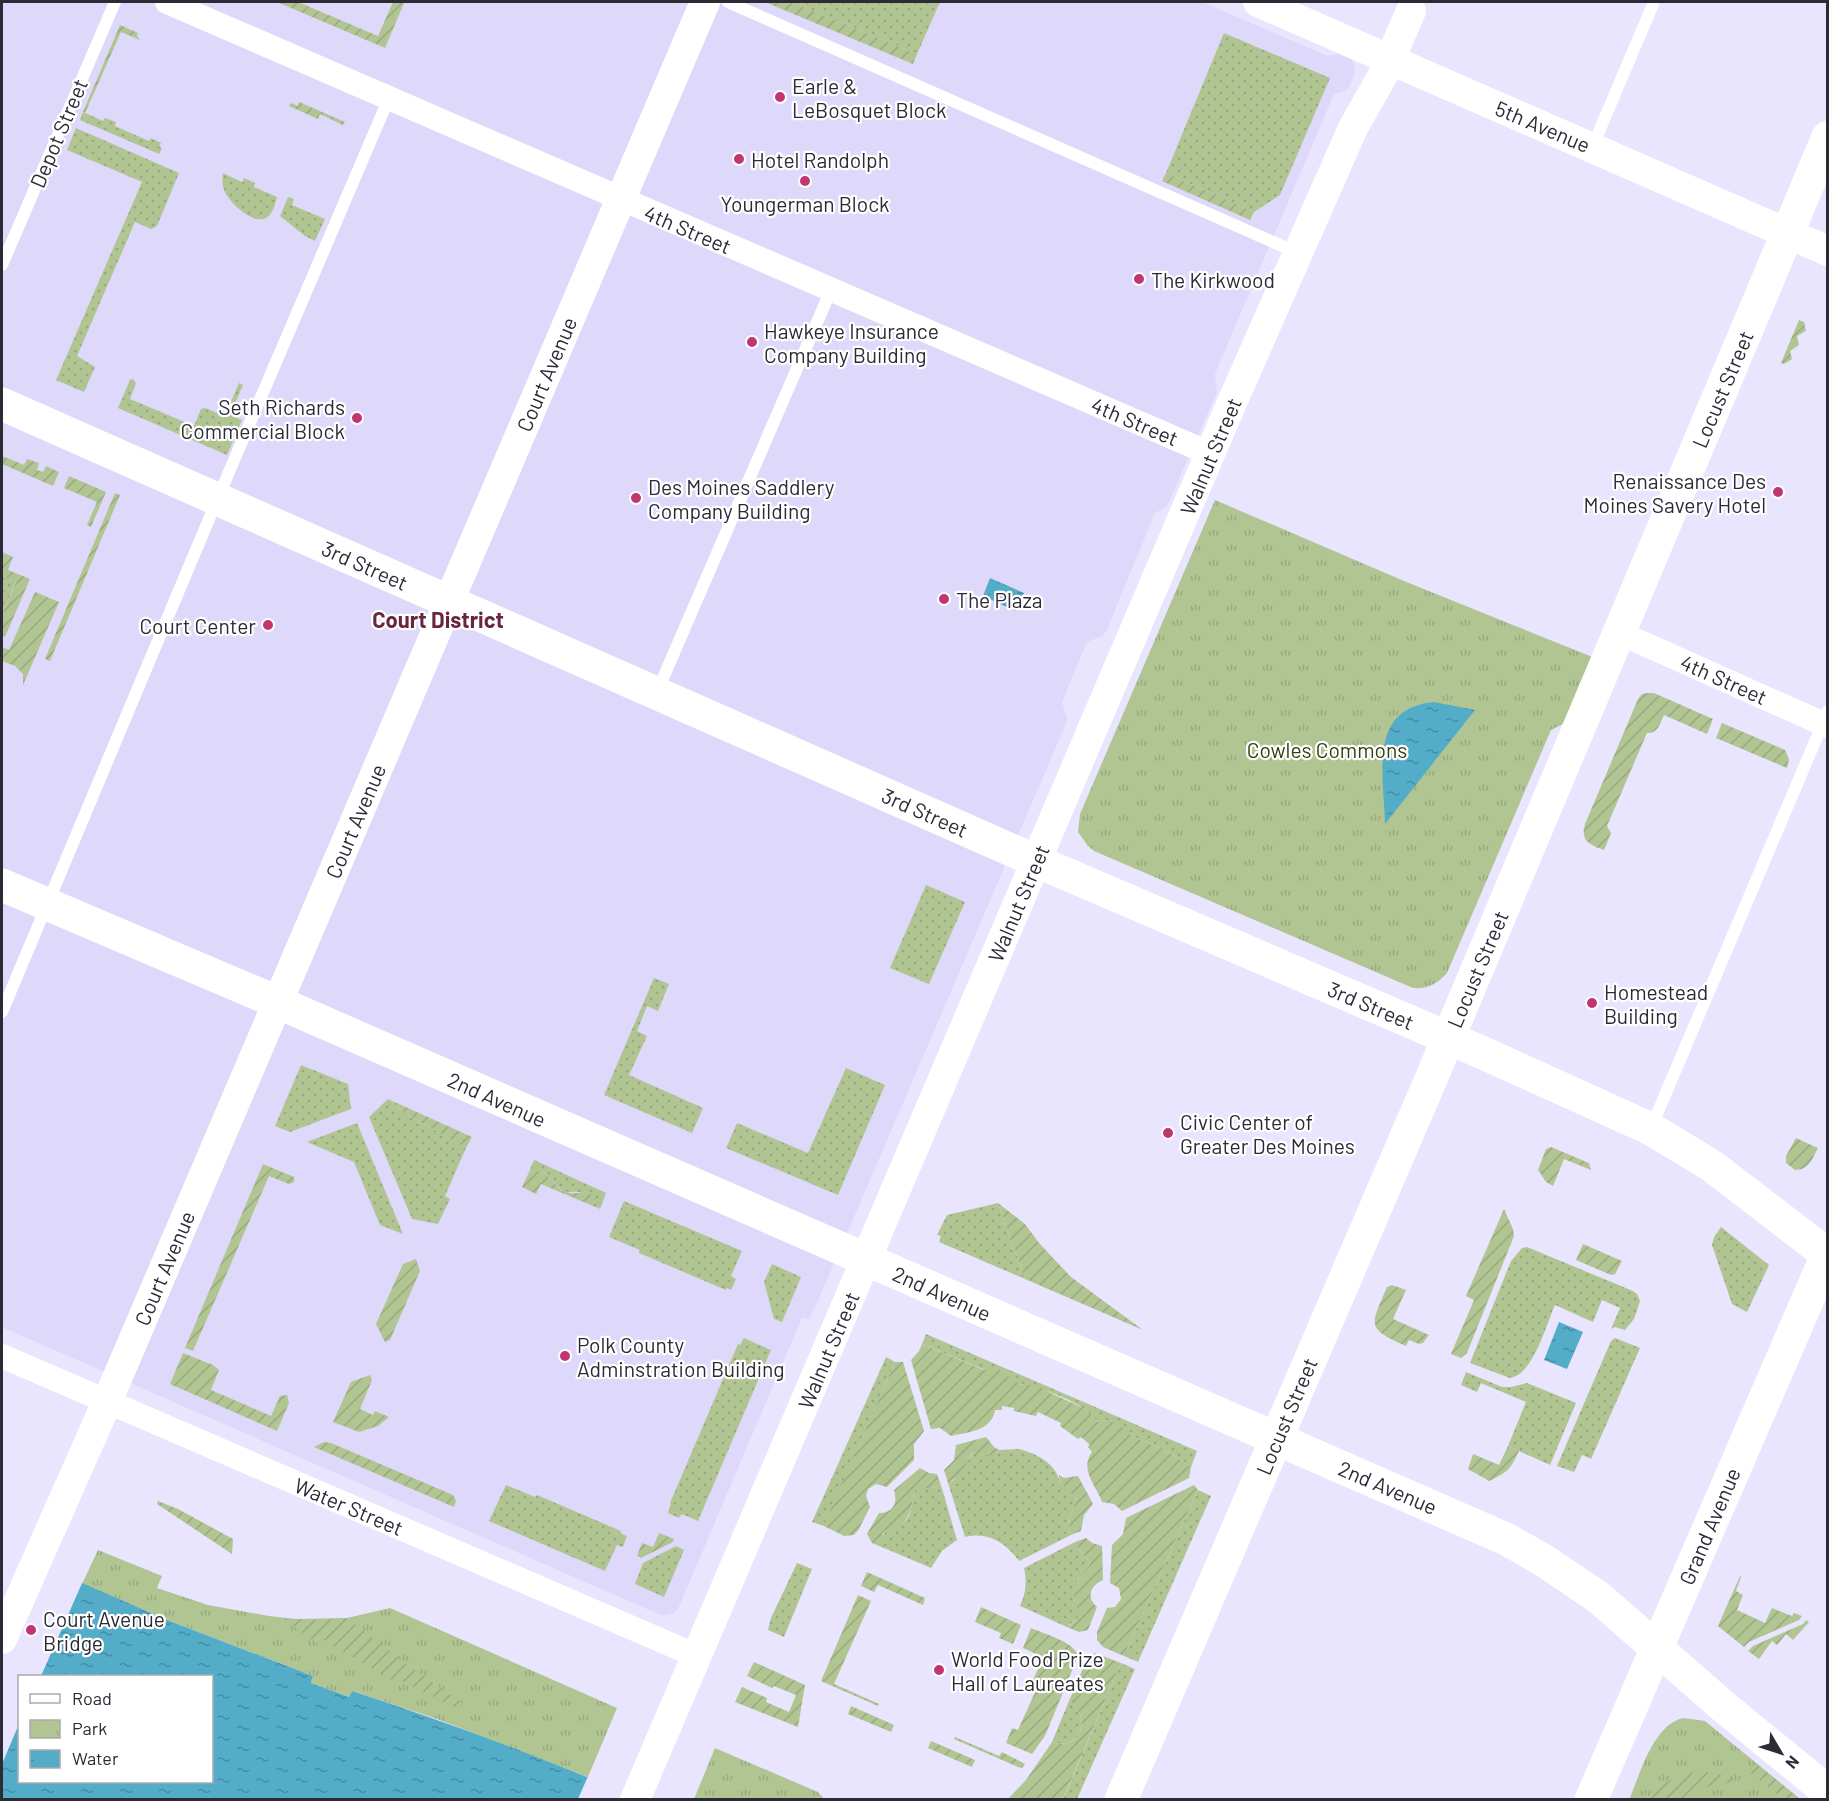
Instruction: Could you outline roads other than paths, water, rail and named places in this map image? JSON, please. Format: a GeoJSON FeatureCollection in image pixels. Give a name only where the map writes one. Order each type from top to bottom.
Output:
{"type":"FeatureCollection","features":[{"type":"Feature","properties":{"kind":"main road","name":"Locust Street"},"geometry":{"type":"LineString","coordinates":[[1121,1800],[1620,633],[1827,137]]}},
{"type":"Feature","properties":{"kind":"main road","name":"3rd Street"},"geometry":{"type":"LineString","coordinates":[[2,404],[1036,861],[1448,1038],[1651,1129],[1712,1166],[1827,1254]]}},
{"type":"Feature","properties":{"kind":"main road","name":"2nd Avenue"},"geometry":{"type":"LineString","coordinates":[[2,885],[277,1002],[1506,1539],[1590,1591],[1827,1792]]}},
{"type":"Feature","properties":{"kind":"main road","name":"Grand Avenue"},"geometry":{"type":"LineString","coordinates":[[1591,1800],[1827,1254]]}},
{"type":"Feature","properties":{"kind":"street","name":"4th Street"},"geometry":{"type":"LineString","coordinates":[[167,2],[1211,454]]}},
{"type":"Feature","properties":{"kind":"street","name":"Court Avenue"},"geometry":{"type":"LineString","coordinates":[[2,1639],[107,1402],[705,2]]}},
{"type":"Feature","properties":{"kind":"street","name":"5th Avenue"},"geometry":{"type":"LineString","coordinates":[[1258,2],[1827,251]]}},
{"type":"Feature","properties":{"kind":"street","name":"Walnut Street"},"geometry":{"type":"LineString","coordinates":[[641,1786],[1298,253],[1353,128],[1391,60],[1411,12]]}},
{"type":"Feature","properties":{"kind":"street","name":"4th Street"},"geometry":{"type":"LineString","coordinates":[[1620,633],[1826,720]]}},
{"type":"Feature","properties":{"kind":"street","name":"Water Street"},"geometry":{"type":"LineString","coordinates":[[2,1356],[697,1656]]}},
{"type":"Feature","properties":{"kind":"lane","name":"Depot Street"},"geometry":{"type":"LineString","coordinates":[[2,265],[115,2]]}},
{"type":"Feature","properties":{"kind":"lane"},"geometry":{"type":"LineString","coordinates":[[728,2],[1298,253]]}},
{"type":"Feature","properties":{"kind":"lane"},"geometry":{"type":"LineString","coordinates":[[1592,148],[1654,2]]}},
{"type":"Feature","properties":{"kind":"lane"},"geometry":{"type":"LineString","coordinates":[[2,1012],[389,98]]}},
{"type":"Feature","properties":{"kind":"lane"},"geometry":{"type":"LineString","coordinates":[[656,693],[831,290]]}},
{"type":"Feature","properties":{"kind":"lane"},"geometry":{"type":"LineString","coordinates":[[1651,1129],[1826,720]]}},
{"type":"Feature","properties":{"kind":"water"},"geometry":{"type":"Polygon","coordinates":[[[990,578],[1024,593],[1016,611],[983,596],[990,578]]]}},
{"type":"Feature","properties":{"kind":"water"},"geometry":{"type":"Polygon","coordinates":[[[1434,702],[1475,710],[1385,824],[1382,765],[1389,730],[1398,717],[1413,707],[1434,702]]]}},
{"type":"Feature","properties":{"kind":"water"},"geometry":{"type":"Polygon","coordinates":[[[1559,1322],[1583,1332],[1567,1369],[1544,1360],[1559,1322]]]}},
{"type":"Feature","properties":{"kind":"water"},"geometry":{"type":"Polygon","coordinates":[[[2,1548],[167,1620],[313,1676],[311,1683],[349,1697],[352,1691],[425,1716],[532,1755],[639,1799],[2,1800],[2,1548]]]}},
{"type":"Feature","properties":{"kind":"place","name":"Earle & LeBosquet Block"},"geometry":{"type":"Point","coordinates":[780,97]}},
{"type":"Feature","properties":{"kind":"place","name":"Hotel Randolph"},"geometry":{"type":"Point","coordinates":[739,159]}},
{"type":"Feature","properties":{"kind":"place","name":"Youngerman Block"},"geometry":{"type":"Point","coordinates":[805,181]}},
{"type":"Feature","properties":{"kind":"place","name":"The Kirkwood"},"geometry":{"type":"Point","coordinates":[1139,279]}},
{"type":"Feature","properties":{"kind":"place","name":"Hawkeye Insurance Company Building"},"geometry":{"type":"Point","coordinates":[752,342]}},
{"type":"Feature","properties":{"kind":"place","name":"Seth Richards Commercial Block"},"geometry":{"type":"Point","coordinates":[357,418]}},
{"type":"Feature","properties":{"kind":"place","name":"Renaissance Des Moines Savery Hotel"},"geometry":{"type":"Point","coordinates":[1778,492]}},
{"type":"Feature","properties":{"kind":"place","name":"Des Moines Saddlery Company Building"},"geometry":{"type":"Point","coordinates":[636,498]}},
{"type":"Feature","properties":{"kind":"place","name":"The Plaza"},"geometry":{"type":"Point","coordinates":[944,599]}},
{"type":"Feature","properties":{"kind":"place","name":"Court Center"},"geometry":{"type":"Point","coordinates":[268,625]}},
{"type":"Feature","properties":{"kind":"place","name":"Homestead Building"},"geometry":{"type":"Point","coordinates":[1592,1003]}},
{"type":"Feature","properties":{"kind":"place","name":"Civic Center of Greater Des Moines"},"geometry":{"type":"Point","coordinates":[1168,1133]}},
{"type":"Feature","properties":{"kind":"place","name":"Polk County Adminstration Building"},"geometry":{"type":"Point","coordinates":[565,1356]}},
{"type":"Feature","properties":{"kind":"place","name":"Court Avenue Bridge"},"geometry":{"type":"Point","coordinates":[31,1630]}},
{"type":"Feature","properties":{"kind":"place","name":"World Food Prize Hall of Laureates"},"geometry":{"type":"Point","coordinates":[939,1670]}},
{"type":"Feature","properties":{"kind":"district","name":"Court District"},"geometry":{"type":"Point","coordinates":[438,619]}},
{"type":"Feature","properties":{"kind":"park label","name":"Cowles Commons"},"geometry":{"type":"Point","coordinates":[1327,749]}}]}
